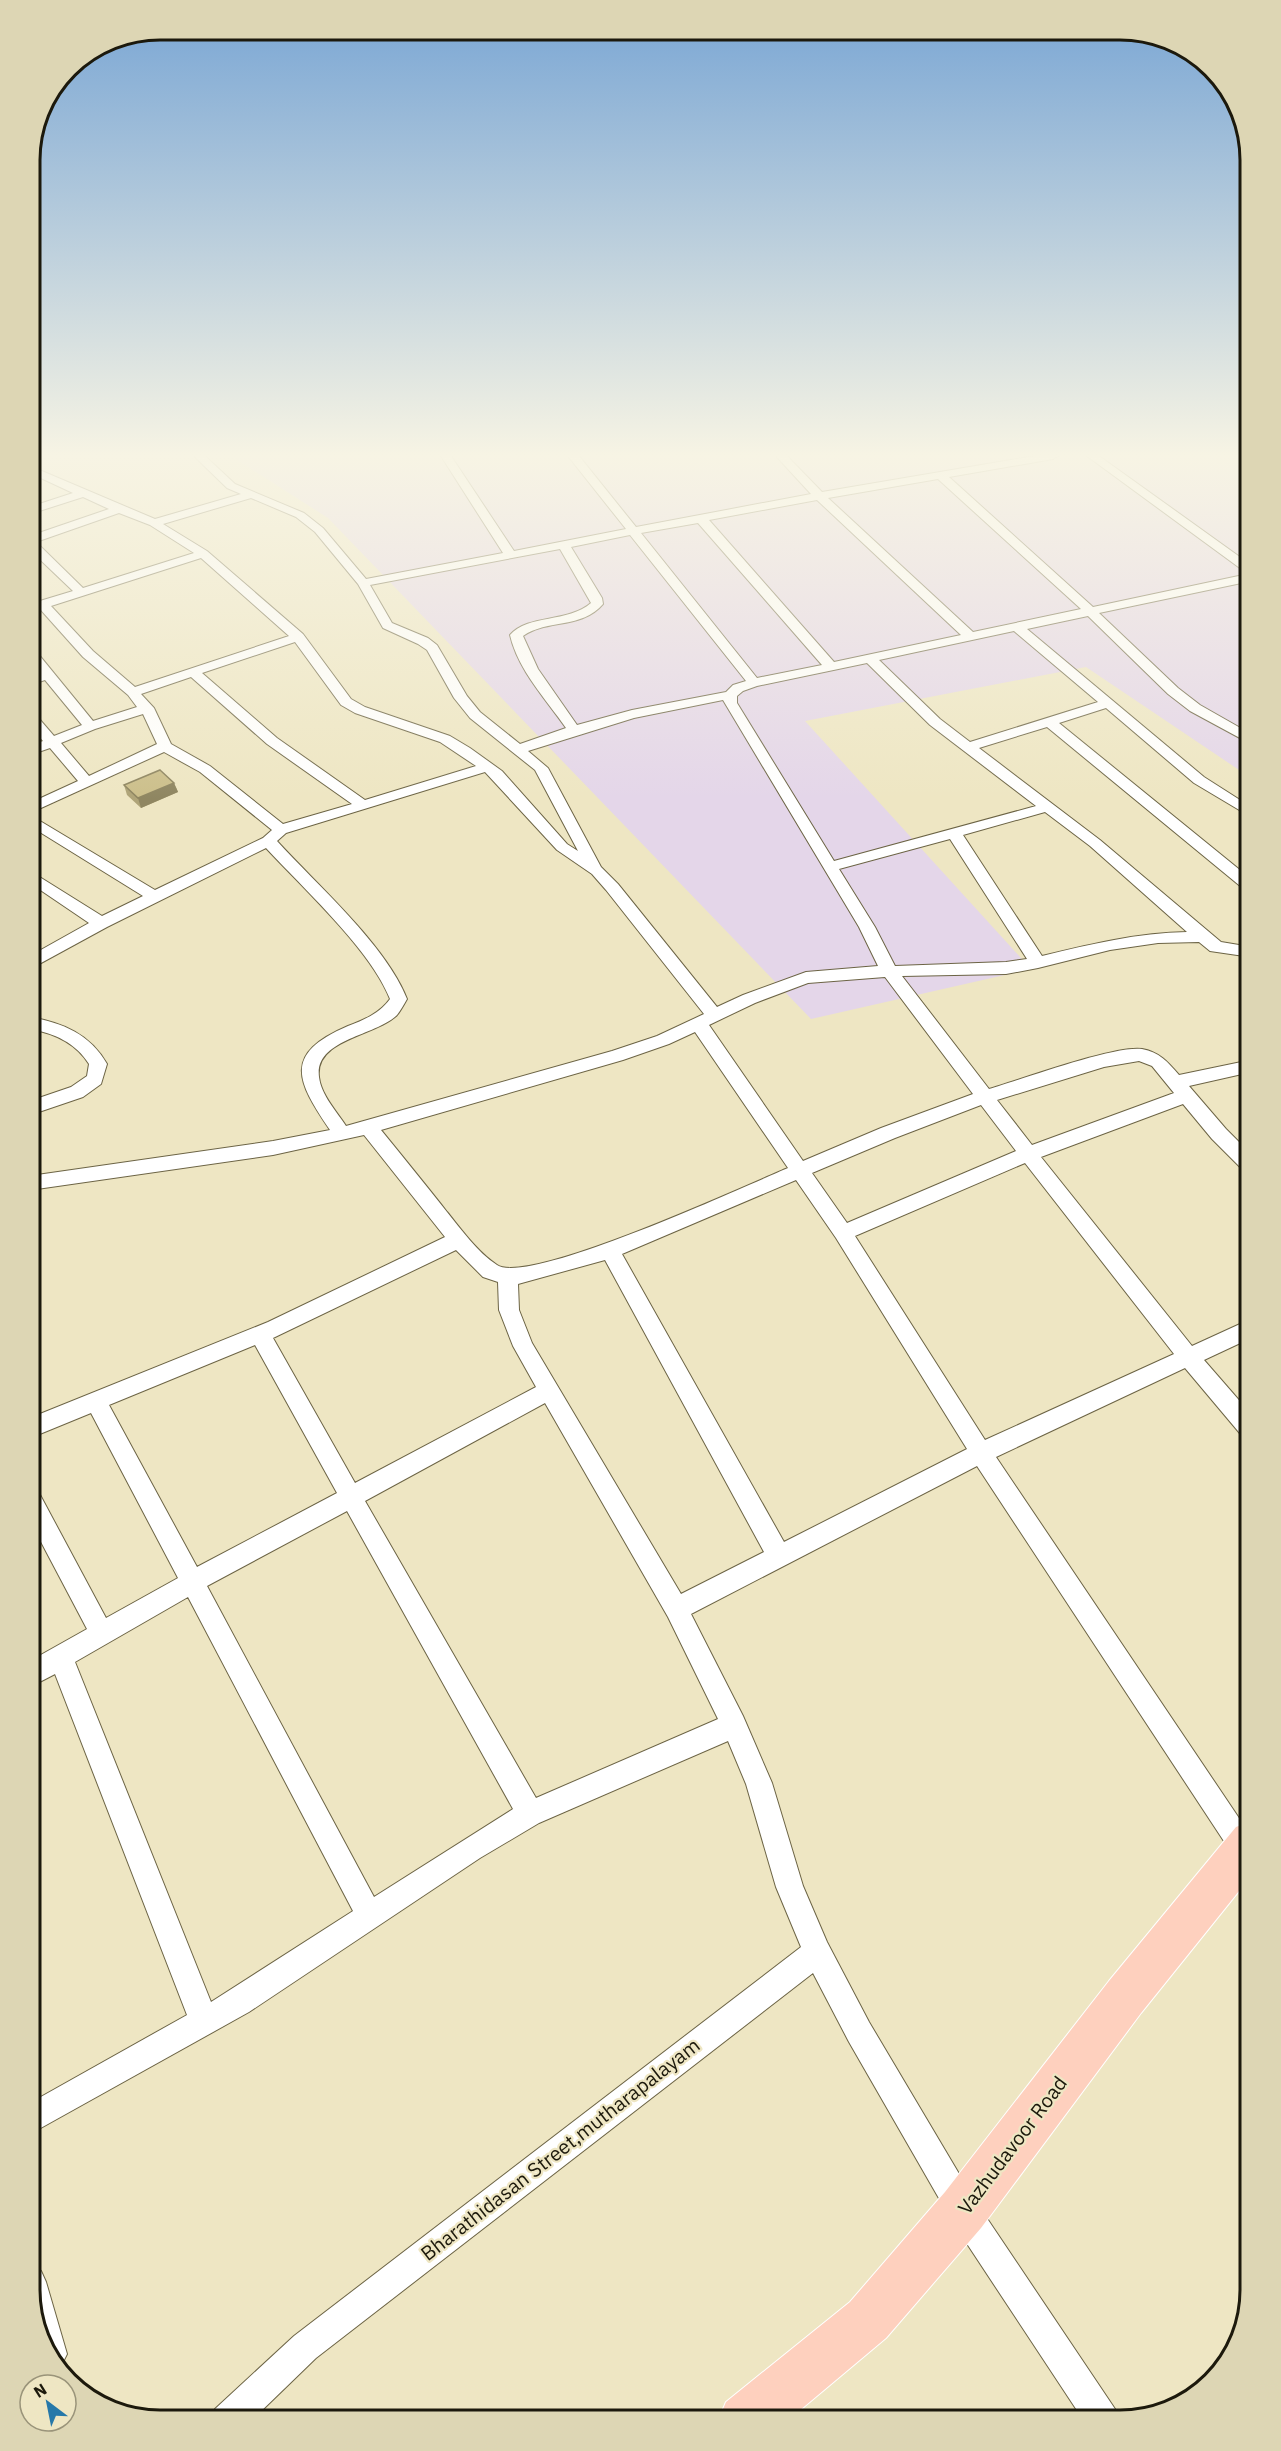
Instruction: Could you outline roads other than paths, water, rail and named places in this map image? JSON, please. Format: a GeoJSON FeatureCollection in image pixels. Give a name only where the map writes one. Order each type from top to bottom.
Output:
{"type":"FeatureCollection","features":[{"type":"Feature","properties":{"kind":"main road","name":"Vazhudavoor Road"},"geometry":{"type":"LineString","coordinates":[[758,2410],[868,2320],[963,2210],[1125,1997],[1240,1855]]}},
{"type":"Feature","properties":{"kind":"street"},"geometry":{"type":"LineString","coordinates":[[59,570],[81,592]]}},
{"type":"Feature","properties":{"kind":"street"},"geometry":{"type":"LineString","coordinates":[[41,605],[150,570]]}},
{"type":"Feature","properties":{"kind":"street"},"geometry":{"type":"LineString","coordinates":[[222,570],[298,637],[346,702],[360,710],[445,739],[487,767],[505,782],[562,847],[597,871],[612,887],[706,1019],[801,1172],[843,1233],[906,1336],[944,1391],[981,1453],[1240,1833]]}},
{"type":"Feature","properties":{"kind":"street"},"geometry":{"type":"LineString","coordinates":[[352,570],[363,583],[387,625],[423,641],[432,648],[461,698],[475,715],[541,768],[597,871]]}},
{"type":"Feature","properties":{"kind":"street"},"geometry":{"type":"LineString","coordinates":[[363,583],[427,570]]}},
{"type":"Feature","properties":{"kind":"street"},"geometry":{"type":"LineString","coordinates":[[574,730],[527,661],[516,635],[523,630],[586,613],[597,604],[596,598],[579,570]]}},
{"type":"Feature","properties":{"kind":"street"},"geometry":{"type":"LineString","coordinates":[[666,570],[754,683]]}},
{"type":"Feature","properties":{"kind":"street"},"geometry":{"type":"LineString","coordinates":[[746,570],[831,667]]}},
{"type":"Feature","properties":{"kind":"street"},"geometry":{"type":"LineString","coordinates":[[899,570],[970,637]]}},
{"type":"Feature","properties":{"kind":"street"},"geometry":{"type":"LineString","coordinates":[[1045,570],[1173,691],[1195,708],[1240,734]]}},
{"type":"Feature","properties":{"kind":"street"},"geometry":{"type":"LineString","coordinates":[[519,749],[574,730],[632,714],[730,695],[738,688],[754,683],[1240,579]]}},
{"type":"Feature","properties":{"kind":"street"},"geometry":{"type":"LineString","coordinates":[[41,610],[133,692],[147,708],[165,746],[206,769],[275,835],[363,943],[393,984],[399,999],[396,1007],[327,1043],[313,1057],[310,1076],[321,1100],[342,1134]]}},
{"type":"Feature","properties":{"kind":"street"},"geometry":{"type":"LineString","coordinates":[[1017,627],[1199,780],[1240,806]]}},
{"type":"Feature","properties":{"kind":"street"},"geometry":{"type":"LineString","coordinates":[[133,692],[298,637]]}},
{"type":"Feature","properties":{"kind":"street"},"geometry":{"type":"LineString","coordinates":[[870,658],[913,703],[1095,843],[1203,937],[1216,947],[1240,950]]}},
{"type":"Feature","properties":{"kind":"street"},"geometry":{"type":"LineString","coordinates":[[41,666],[90,726]]}},
{"type":"Feature","properties":{"kind":"street"},"geometry":{"type":"LineString","coordinates":[[193,672],[272,741],[363,805]]}},
{"type":"Feature","properties":{"kind":"street"},"geometry":{"type":"LineString","coordinates":[[41,677],[48,674]]}},
{"type":"Feature","properties":{"kind":"street"},"geometry":{"type":"LineString","coordinates":[[730,695],[730,703],[867,927],[889,971],[1028,1154],[1188,1356],[1240,1417]]}},
{"type":"Feature","properties":{"kind":"street"},"geometry":{"type":"LineString","coordinates":[[969,747],[1106,704]]}},
{"type":"Feature","properties":{"kind":"street"},"geometry":{"type":"LineString","coordinates":[[41,747],[90,726],[147,708]]}},
{"type":"Feature","properties":{"kind":"street"},"geometry":{"type":"LineString","coordinates":[[1049,722],[1240,878]]}},
{"type":"Feature","properties":{"kind":"street"},"geometry":{"type":"LineString","coordinates":[[41,729],[87,782]]}},
{"type":"Feature","properties":{"kind":"street"},"geometry":{"type":"LineString","coordinates":[[41,803],[165,746]]}},
{"type":"Feature","properties":{"kind":"street"},"geometry":{"type":"LineString","coordinates":[[41,956],[100,923],[275,835],[487,767]]}},
{"type":"Feature","properties":{"kind":"street"},"geometry":{"type":"LineString","coordinates":[[830,867],[1048,807]]}},
{"type":"Feature","properties":{"kind":"street"},"geometry":{"type":"LineString","coordinates":[[41,826],[155,897]]}},
{"type":"Feature","properties":{"kind":"street"},"geometry":{"type":"LineString","coordinates":[[954,833],[1038,963]]}},
{"type":"Feature","properties":{"kind":"street"},"geometry":{"type":"LineString","coordinates":[[41,888],[100,923]]}},
{"type":"Feature","properties":{"kind":"street"},"geometry":{"type":"LineString","coordinates":[[41,1181],[273,1148],[342,1134],[617,1056],[663,1040],[706,1019],[806,978],[889,971],[1006,968],[1038,963],[1110,945],[1158,938],[1203,937]]}},
{"type":"Feature","properties":{"kind":"street"},"geometry":{"type":"LineString","coordinates":[[41,1025],[72,1036],[93,1055],[98,1064],[95,1079],[77,1092],[41,1104]]}},
{"type":"Feature","properties":{"kind":"street"},"geometry":{"type":"LineString","coordinates":[[368,1126],[458,1240],[490,1271],[508,1277],[529,1274],[610,1251],[934,1114],[1080,1067],[1129,1056],[1140,1055],[1158,1062],[1240,1156]]}},
{"type":"Feature","properties":{"kind":"street"},"geometry":{"type":"LineString","coordinates":[[843,1233],[1182,1088],[1240,1070]]}},
{"type":"Feature","properties":{"kind":"street"},"geometry":{"type":"LineString","coordinates":[[40,1424],[260,1335],[458,1240]]}},
{"type":"Feature","properties":{"kind":"street"},"geometry":{"type":"LineString","coordinates":[[610,1251],[779,1556]]}},
{"type":"Feature","properties":{"kind":"street"},"geometry":{"type":"LineString","coordinates":[[508,1277],[509,1310],[523,1346],[676,1609],[734,1725],[759,1783],[790,1887],[817,1952],[859,2032],[963,2210],[1096,2410]]}},
{"type":"Feature","properties":{"kind":"street"},"geometry":{"type":"LineString","coordinates":[[676,1609],[981,1453],[1240,1333]]}},
{"type":"Feature","properties":{"kind":"street"},"geometry":{"type":"LineString","coordinates":[[260,1335],[530,1814]]}},
{"type":"Feature","properties":{"kind":"street"},"geometry":{"type":"LineString","coordinates":[[40,1669],[350,1495],[548,1391]]}},
{"type":"Feature","properties":{"kind":"street"},"geometry":{"type":"LineString","coordinates":[[96,1401],[370,1916]]}},
{"type":"Feature","properties":{"kind":"street"},"geometry":{"type":"LineString","coordinates":[[40,1518],[102,1634]]}},
{"type":"Feature","properties":{"kind":"street"},"geometry":{"type":"LineString","coordinates":[[61,1657],[204,2021]]}},
{"type":"Feature","properties":{"kind":"street"},"geometry":{"type":"LineString","coordinates":[[40,2113],[239,2002],[471,1849],[530,1814],[734,1725]]}},
{"type":"Feature","properties":{"kind":"street","name":"Bharathidasan Street,mutharapalayam"},"geometry":{"type":"LineString","coordinates":[[239,2410],[305,2347],[484,2206],[817,1952]]}}]}
